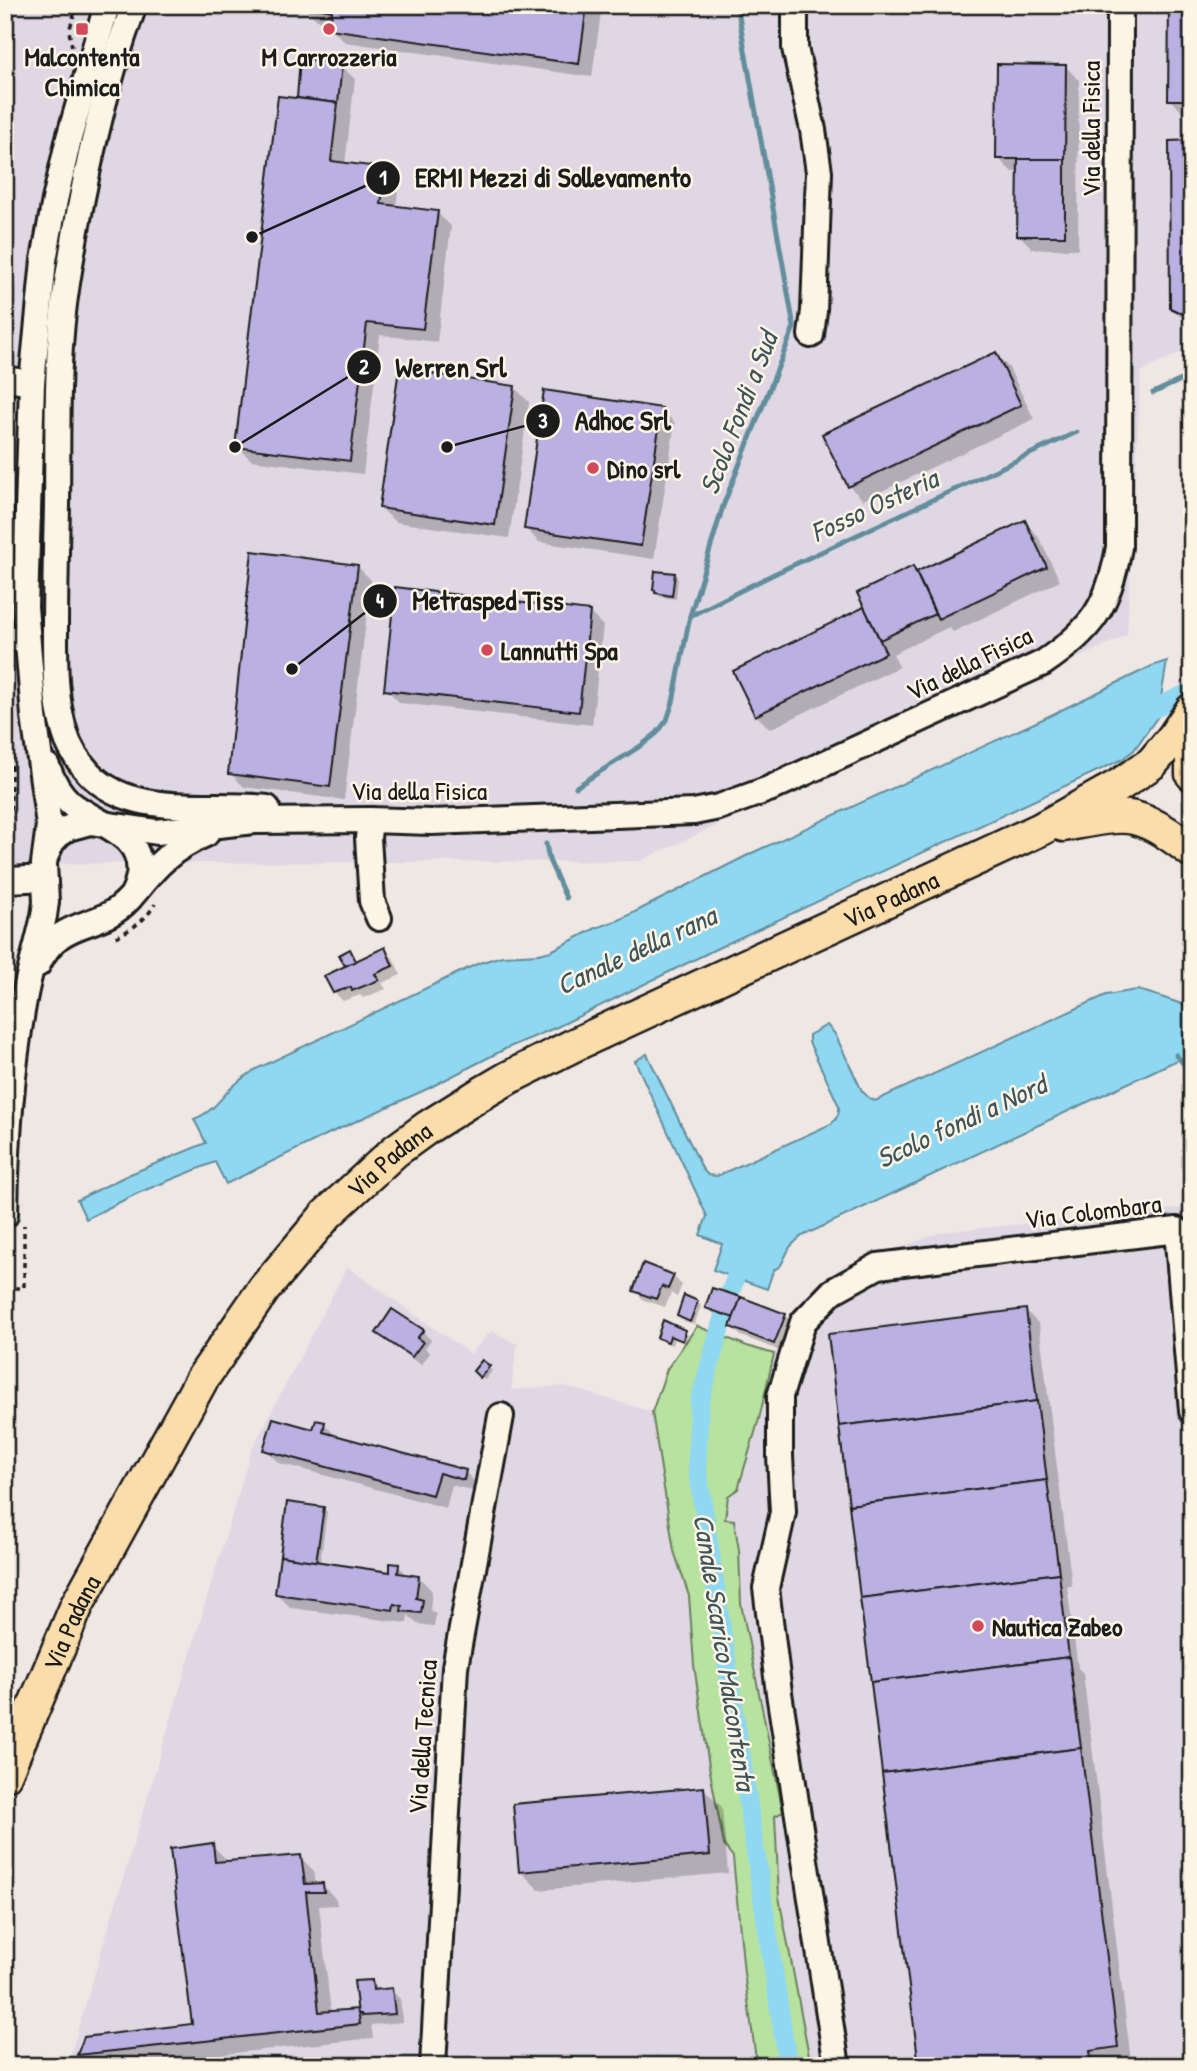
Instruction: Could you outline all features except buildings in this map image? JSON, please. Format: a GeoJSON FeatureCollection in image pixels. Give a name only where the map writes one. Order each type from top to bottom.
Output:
{"type":"FeatureCollection","features":[{"type":"Feature","properties":{"kind":"main road","name":"Via Padana"},"geometry":{"type":"LineString","coordinates":[[5,1775],[77,1605],[202,1379],[264,1289],[327,1214],[371,1172],[428,1127],[508,1078],[1041,829],[1118,786],[1152,763],[1192,710]]}},
{"type":"Feature","properties":{"kind":"main road"},"geometry":{"type":"LineString","coordinates":[[1192,725],[1192,774]]}},
{"type":"Feature","properties":{"kind":"main road","name":"Via Padana"},"geometry":{"type":"LineString","coordinates":[[1041,829],[1103,818],[1134,817],[1165,831],[1192,851]]}},
{"type":"Feature","properties":{"kind":"street"},"geometry":{"type":"LineString","coordinates":[[15,1218],[9,1123],[24,999],[44,916],[50,825],[37,736],[16,638],[25,607],[32,383],[44,260],[55,200],[69,138],[107,5]]}},
{"type":"Feature","properties":{"kind":"street"},"geometry":{"type":"LineString","coordinates":[[134,5],[109,78],[88,204],[66,286],[56,409],[55,667],[65,734],[72,750],[90,774],[123,796],[147,803],[250,806],[364,820],[368,838],[372,901],[379,918]]}},
{"type":"Feature","properties":{"kind":"street"},"geometry":{"type":"LineString","coordinates":[[796,5],[795,48],[819,172],[811,335]]}},
{"type":"Feature","properties":{"kind":"street","name":"Via della Fisica"},"geometry":{"type":"LineString","coordinates":[[102,823],[136,831],[158,832],[254,821],[431,822],[668,814],[719,807],[769,789],[1043,663],[1065,648],[1083,633],[1097,614],[1115,572],[1119,547],[1120,5]]}},
{"type":"Feature","properties":{"kind":"street"},"geometry":{"type":"LineString","coordinates":[[55,200],[88,204]]}},
{"type":"Feature","properties":{"kind":"street"},"geometry":{"type":"LineString","coordinates":[[5,379],[32,383]]}},
{"type":"Feature","properties":{"kind":"street"},"geometry":{"type":"LineString","coordinates":[[37,736],[50,775],[67,800],[82,812],[124,835],[136,852],[139,871],[133,895],[115,912],[110,927]]}},
{"type":"Feature","properties":{"kind":"street","name":"Via della Fisica"},"geometry":{"type":"LineString","coordinates":[[133,895],[154,868],[178,848],[210,833],[254,821]]}},
{"type":"Feature","properties":{"kind":"street"},"geometry":{"type":"LineString","coordinates":[[102,823],[90,822],[68,828],[59,834],[52,842],[45,873],[55,903],[70,913],[110,927]]}},
{"type":"Feature","properties":{"kind":"street"},"geometry":{"type":"LineString","coordinates":[[10,880],[45,873]]}},
{"type":"Feature","properties":{"kind":"street"},"geometry":{"type":"LineString","coordinates":[[24,999],[48,947],[69,930],[110,927]]}},
{"type":"Feature","properties":{"kind":"street","name":"Via Colombara"},"geometry":{"type":"LineString","coordinates":[[837,2066],[779,1693],[766,1588],[783,1512],[780,1396],[803,1322],[833,1292],[878,1266],[1177,1230],[1192,1411]]}},
{"type":"Feature","properties":{"kind":"street","name":"Via della Tecnica"},"geometry":{"type":"LineString","coordinates":[[433,2066],[455,1667],[501,1416]]}},
{"type":"Feature","properties":{"kind":"path"},"geometry":{"type":"LineString","coordinates":[[110,927],[140,922],[149,914],[157,900]]}},
{"type":"Feature","properties":{"kind":"path"},"geometry":{"type":"LineString","coordinates":[[5,1288],[24,1288],[15,1218]]}},
{"type":"Feature","properties":{"kind":"shaded area"},"geometry":{"type":"Polygon","coordinates":[[[5,5],[1192,5],[1192,347],[1141,372],[1127,635],[640,861],[5,864],[5,5]]]}},
{"type":"Feature","properties":{"kind":"shaded area"},"geometry":{"type":"Polygon","coordinates":[[[1192,1207],[1192,2066],[811,2066],[779,1897],[775,1816],[759,1698],[741,1604],[739,1550],[725,1520],[728,1496],[738,1488],[759,1419],[774,1354],[805,1296],[866,1260],[942,1232],[1192,1207]]]}},
{"type":"Feature","properties":{"kind":"shaded area"},"geometry":{"type":"Polygon","coordinates":[[[347,1267],[471,1354],[491,1331],[517,1344],[511,1390],[565,1386],[652,1412],[674,1551],[689,1596],[694,1665],[709,1766],[724,1845],[733,1857],[744,1973],[757,2066],[67,2066],[251,1451],[347,1267]]]}},
{"type":"Feature","properties":{"kind":"green space"},"geometry":{"type":"Polygon","coordinates":[[[697,1326],[774,1354],[759,1419],[738,1489],[728,1496],[725,1519],[734,1520],[739,1550],[741,1604],[783,1812],[775,1816],[779,1897],[811,2066],[757,2066],[744,1973],[733,1857],[724,1845],[709,1766],[694,1665],[689,1596],[674,1551],[652,1412],[667,1369],[697,1326]]]}},
{"type":"Feature","properties":{"kind":"water"},"geometry":{"type":"Polygon","coordinates":[[[1167,661],[1158,716],[1134,750],[1121,760],[722,946],[226,1184],[215,1162],[138,1193],[86,1219],[77,1200],[128,1175],[206,1143],[194,1119],[210,1110],[232,1087],[256,1069],[479,963],[502,956],[551,951],[754,852],[1167,661]]]}},
{"type":"Feature","properties":{"kind":"water","name":"Scolo fondi a Nord"},"geometry":{"type":"Polygon","coordinates":[[[1137,990],[1192,1007],[1192,1053],[800,1237],[790,1247],[781,1265],[773,1271],[767,1289],[713,1270],[722,1244],[700,1235],[707,1216],[635,1061],[647,1054],[703,1170],[708,1175],[717,1176],[831,1124],[836,1118],[839,1106],[809,1042],[809,1035],[827,1025],[835,1034],[862,1091],[875,1101],[1106,995],[1137,990]]]}},
{"type":"Feature","properties":{"kind":"waterway","name":"Scolo Fondi a Sud"},"geometry":{"type":"LineString","coordinates":[[576,787],[642,745],[657,733],[667,720],[690,616],[723,506],[794,327],[737,5]]}},
{"type":"Feature","properties":{"kind":"waterway","name":"Fosso Osteria"},"geometry":{"type":"LineString","coordinates":[[1153,393],[1192,375]]}},
{"type":"Feature","properties":{"kind":"waterway","name":"Fosso Osteria"},"geometry":{"type":"LineString","coordinates":[[690,616],[1077,432]]}},
{"type":"Feature","properties":{"kind":"waterway","name":"Canale della rana"},"geometry":{"type":"LineString","coordinates":[[1138,716],[1192,691]]}},
{"type":"Feature","properties":{"kind":"waterway","name":"Scolo Fondi a Sud"},"geometry":{"type":"LineString","coordinates":[[546,844],[549,860],[566,898]]}},
{"type":"Feature","properties":{"kind":"waterway"},"geometry":{"type":"LineString","coordinates":[[1176,1055],[1192,1074]]}},
{"type":"Feature","properties":{"kind":"waterway","name":"Canale Scarico Malcontenta"},"geometry":{"type":"LineString","coordinates":[[744,1253],[728,1299],[699,1404],[697,1466],[788,2066]]}},
{"type":"Feature","properties":{"kind":"place","name":"Malcontenta Chimica"},"geometry":{"type":"Point","coordinates":[82,29]}},
{"type":"Feature","properties":{"kind":"place","name":"M Carrozzeria"},"geometry":{"type":"Point","coordinates":[329,29]}},
{"type":"Feature","properties":{"kind":"place","name":"ERMI Mezzi di Sollevamento"},"geometry":{"type":"Point","coordinates":[252,237]}},
{"type":"Feature","properties":{"kind":"place","name":"Werren Srl"},"geometry":{"type":"Point","coordinates":[235,447]}},
{"type":"Feature","properties":{"kind":"place","name":"Adhoc Srl"},"geometry":{"type":"Point","coordinates":[447,447]}},
{"type":"Feature","properties":{"kind":"place","name":"Dino srl"},"geometry":{"type":"Point","coordinates":[593,468]}},
{"type":"Feature","properties":{"kind":"place","name":"Lannutti Spa"},"geometry":{"type":"Point","coordinates":[487,650]}},
{"type":"Feature","properties":{"kind":"place","name":"Metrasped Tiss"},"geometry":{"type":"Point","coordinates":[292,669]}},
{"type":"Feature","properties":{"kind":"place","name":"Nautica Zabeo"},"geometry":{"type":"Point","coordinates":[978,1626]}}]}
